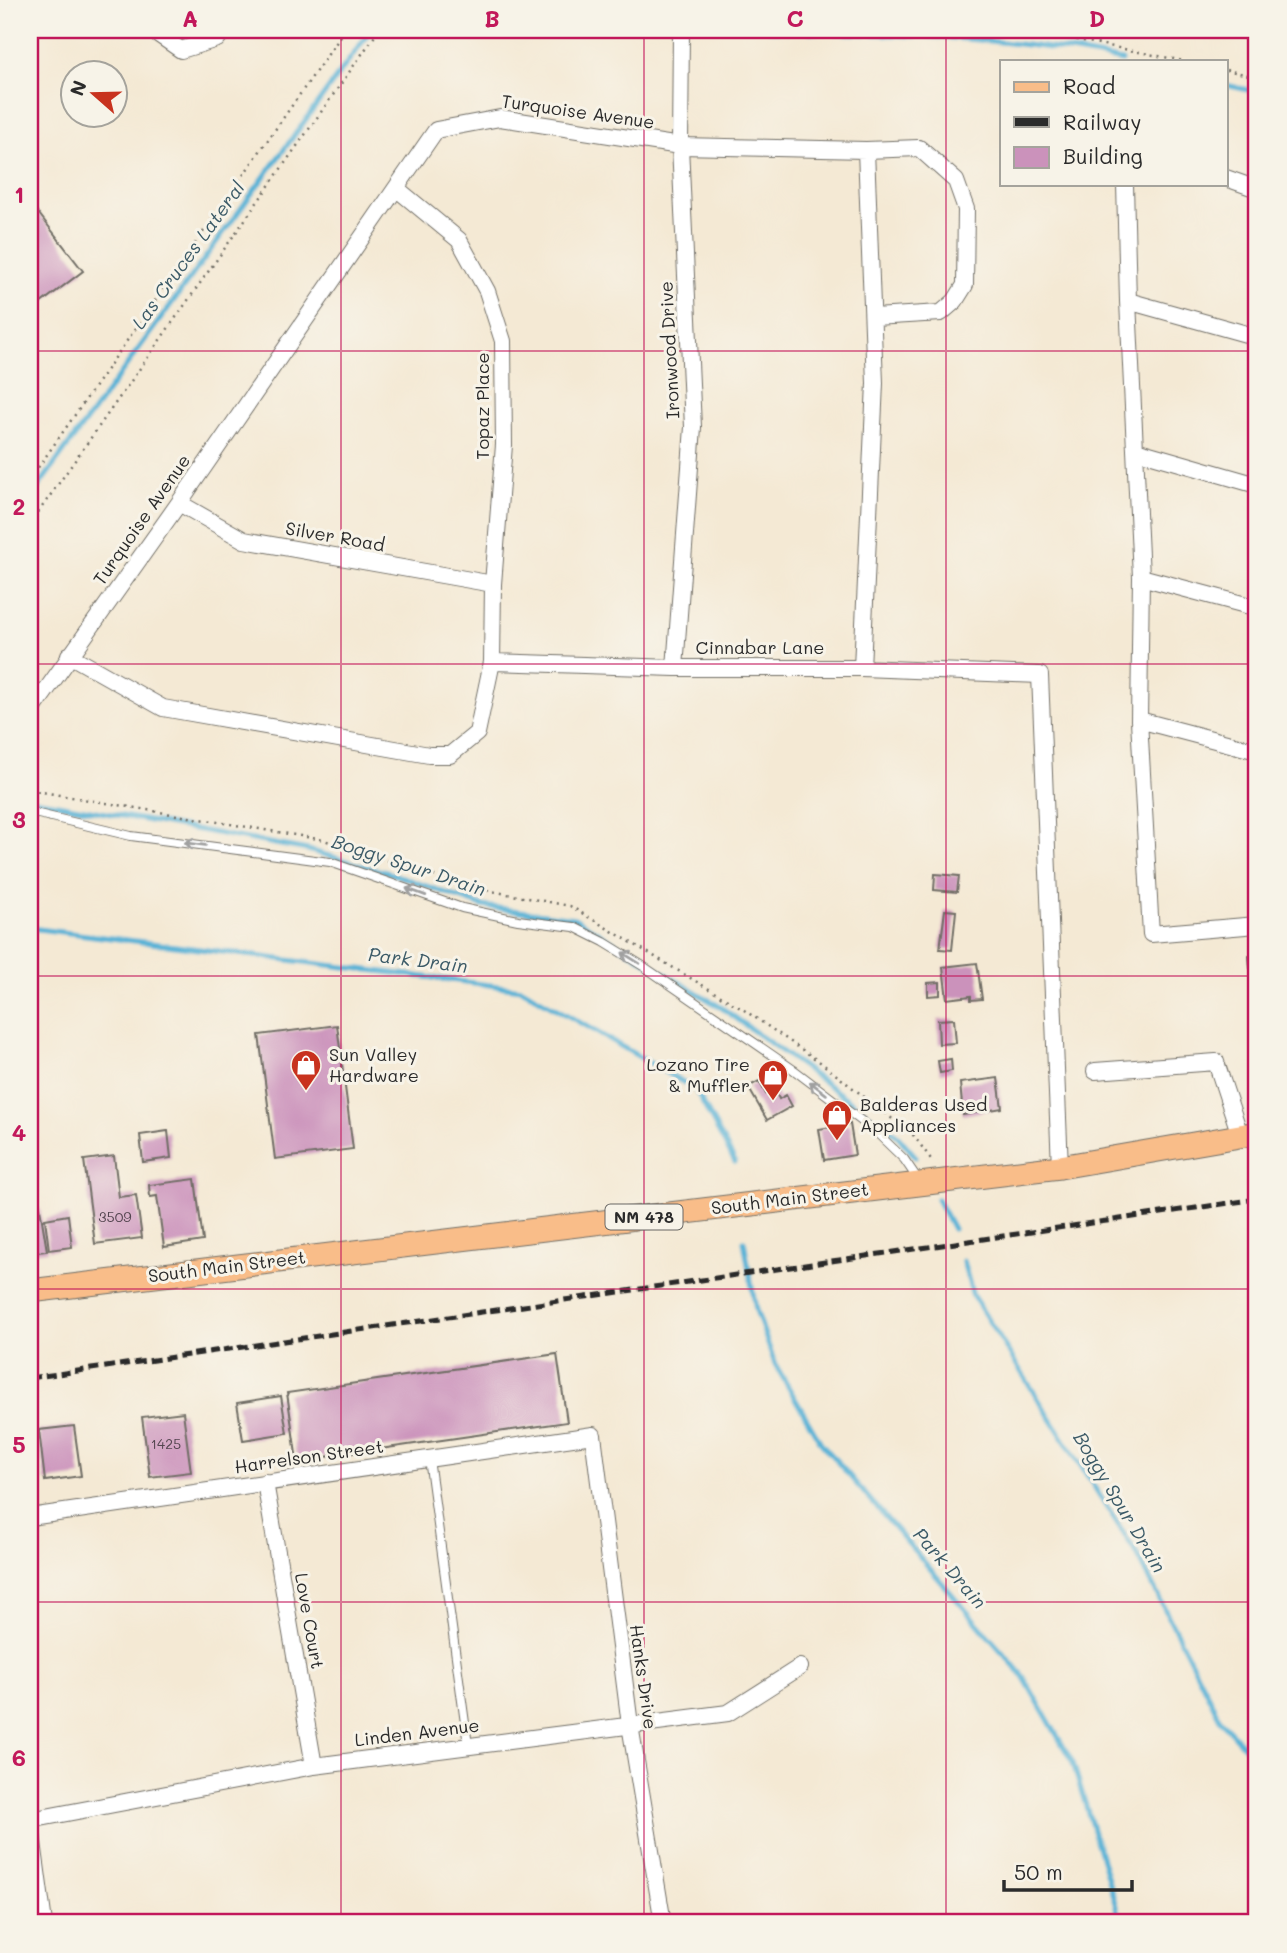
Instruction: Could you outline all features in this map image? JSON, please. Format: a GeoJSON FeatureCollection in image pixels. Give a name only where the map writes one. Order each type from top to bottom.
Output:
{"type":"FeatureCollection","features":[{"type":"Feature","properties":{"kind":"main road","name":"South Main Street"},"geometry":{"type":"LineString","coordinates":[[30,1291],[1060,1167],[1249,1134]]}},
{"type":"Feature","properties":{"kind":"street"},"geometry":{"type":"LineString","coordinates":[[152,30],[181,50],[217,39],[224,30]]}},
{"type":"Feature","properties":{"kind":"street","name":"Ironwood Drive"},"geometry":{"type":"LineString","coordinates":[[674,668],[693,427],[680,146],[681,30]]}},
{"type":"Feature","properties":{"kind":"street","name":"Turquoise Avenue"},"geometry":{"type":"LineString","coordinates":[[30,713],[179,503],[436,130],[500,118],[680,146],[866,150],[919,148],[956,181],[965,209],[965,285],[955,301],[941,313],[874,317]]}},
{"type":"Feature","properties":{"kind":"street"},"geometry":{"type":"LineString","coordinates":[[862,667],[874,435],[874,317],[866,150]]}},
{"type":"Feature","properties":{"kind":"street"},"geometry":{"type":"LineString","coordinates":[[1228,179],[1257,189]]}},
{"type":"Feature","properties":{"kind":"street"},"geometry":{"type":"LineString","coordinates":[[1125,186],[1141,577],[1139,720],[1151,934],[1257,925]]}},
{"type":"Feature","properties":{"kind":"street","name":"Topaz Place"},"geometry":{"type":"LineString","coordinates":[[396,187],[459,240],[487,291],[502,341],[505,445],[493,584],[492,662]]}},
{"type":"Feature","properties":{"kind":"street"},"geometry":{"type":"LineString","coordinates":[[1128,301],[1257,337]]}},
{"type":"Feature","properties":{"kind":"street"},"geometry":{"type":"LineString","coordinates":[[1135,450],[1257,485]]}},
{"type":"Feature","properties":{"kind":"street","name":"Silver Road"},"geometry":{"type":"LineString","coordinates":[[179,503],[244,540],[493,584]]}},
{"type":"Feature","properties":{"kind":"street"},"geometry":{"type":"LineString","coordinates":[[1141,577],[1257,608]]}},
{"type":"Feature","properties":{"kind":"street"},"geometry":{"type":"LineString","coordinates":[[69,655],[163,708],[429,755],[450,755],[477,733],[492,662]]}},
{"type":"Feature","properties":{"kind":"street","name":"Cinnabar Lane"},"geometry":{"type":"LineString","coordinates":[[492,662],[674,668],[862,667],[1040,675],[1060,1167]]}},
{"type":"Feature","properties":{"kind":"street"},"geometry":{"type":"LineString","coordinates":[[1139,720],[1257,751]]}},
{"type":"Feature","properties":{"kind":"street"},"geometry":{"type":"LineString","coordinates":[[1094,1071],[1216,1062],[1249,1134]]}},
{"type":"Feature","properties":{"kind":"street","name":"Harrelson Street"},"geometry":{"type":"LineString","coordinates":[[30,1517],[593,1435]]}},
{"type":"Feature","properties":{"kind":"street","name":"Hanks Drive"},"geometry":{"type":"LineString","coordinates":[[593,1435],[630,1725],[663,1923]]}},
{"type":"Feature","properties":{"kind":"street","name":"Love Court"},"geometry":{"type":"LineString","coordinates":[[265,1482],[314,1766]]}},
{"type":"Feature","properties":{"kind":"street","name":"Linden Avenue"},"geometry":{"type":"LineString","coordinates":[[30,1820],[314,1766],[728,1713],[800,1667]]}},
{"type":"Feature","properties":{"kind":"street"},"geometry":{"type":"LineString","coordinates":[[30,1820],[44,1923]]}},
{"type":"Feature","properties":{"kind":"lane"},"geometry":{"type":"LineString","coordinates":[[30,812],[131,836],[330,862],[462,908],[518,920],[574,927],[643,966],[794,1070],[876,1132],[904,1158],[921,1183]]}},
{"type":"Feature","properties":{"kind":"lane"},"geometry":{"type":"LineString","coordinates":[[429,1459],[468,1745]]}},
{"type":"Feature","properties":{"kind":"path"},"geometry":{"type":"LineString","coordinates":[[30,479],[345,30]]}},
{"type":"Feature","properties":{"kind":"path"},"geometry":{"type":"LineString","coordinates":[[30,524],[379,30]]}},
{"type":"Feature","properties":{"kind":"path"},"geometry":{"type":"LineString","coordinates":[[1028,30],[1179,60]]}},
{"type":"Feature","properties":{"kind":"path"},"geometry":{"type":"LineString","coordinates":[[1228,71],[1257,78]]}},
{"type":"Feature","properties":{"kind":"building"},"geometry":{"type":"Polygon","coordinates":[[[36,210],[83,271],[41,303],[30,288],[30,214],[36,210]]]}},
{"type":"Feature","properties":{"kind":"building"},"geometry":{"type":"Polygon","coordinates":[[[935,874],[959,876],[957,892],[934,890],[935,874]]]}},
{"type":"Feature","properties":{"kind":"building"},"geometry":{"type":"Polygon","coordinates":[[[945,910],[956,911],[952,950],[940,949],[945,910]]]}},
{"type":"Feature","properties":{"kind":"building"},"geometry":{"type":"Polygon","coordinates":[[[1257,955],[1255,980],[1254,967],[1250,968],[1249,956],[1257,955]]]}},
{"type":"Feature","properties":{"kind":"building"},"geometry":{"type":"Polygon","coordinates":[[[977,963],[982,999],[971,1000],[971,996],[947,999],[943,967],[977,963]]]}},
{"type":"Feature","properties":{"kind":"building"},"geometry":{"type":"Polygon","coordinates":[[[940,982],[940,995],[928,996],[928,983],[940,982]]]}},
{"type":"Feature","properties":{"kind":"building"},"geometry":{"type":"Polygon","coordinates":[[[954,1019],[956,1043],[939,1044],[938,1020],[954,1019]]]}},
{"type":"Feature","properties":{"kind":"building","name":"Sun Valley Hardware"},"geometry":{"type":"Polygon","coordinates":[[[337,1025],[353,1149],[275,1159],[259,1035],[337,1025]]]}},
{"type":"Feature","properties":{"kind":"building"},"geometry":{"type":"Polygon","coordinates":[[[951,1059],[952,1071],[940,1073],[938,1061],[951,1059]]]}},
{"type":"Feature","properties":{"kind":"building"},"geometry":{"type":"Polygon","coordinates":[[[998,1078],[1002,1108],[963,1115],[960,1083],[998,1078]]]}},
{"type":"Feature","properties":{"kind":"building","name":"Lozano Tire & Muffler"},"geometry":{"type":"Polygon","coordinates":[[[759,1081],[766,1094],[774,1089],[779,1099],[786,1095],[792,1106],[767,1120],[748,1087],[759,1081]]]}},
{"type":"Feature","properties":{"kind":"building","name":"Balderas Used Appliances"},"geometry":{"type":"Polygon","coordinates":[[[850,1124],[855,1155],[824,1160],[819,1129],[850,1124]]]}},
{"type":"Feature","properties":{"kind":"building"},"geometry":{"type":"Polygon","coordinates":[[[168,1131],[171,1158],[143,1162],[140,1135],[168,1131]]]}},
{"type":"Feature","properties":{"kind":"building"},"geometry":{"type":"Polygon","coordinates":[[[114,1156],[119,1197],[136,1195],[142,1238],[95,1244],[84,1160],[114,1156]]]}},
{"type":"Feature","properties":{"kind":"building"},"geometry":{"type":"Polygon","coordinates":[[[195,1179],[203,1241],[164,1247],[157,1196],[150,1197],[149,1185],[195,1179]]]}},
{"type":"Feature","properties":{"kind":"building"},"geometry":{"type":"Polygon","coordinates":[[[40,1208],[47,1251],[30,1253],[30,1209],[40,1208]]]}},
{"type":"Feature","properties":{"kind":"building"},"geometry":{"type":"Polygon","coordinates":[[[68,1215],[72,1247],[49,1250],[45,1219],[68,1215]]]}},
{"type":"Feature","properties":{"kind":"building"},"geometry":{"type":"Polygon","coordinates":[[[557,1354],[567,1422],[297,1461],[287,1393],[557,1354]]]}},
{"type":"Feature","properties":{"kind":"building"},"geometry":{"type":"Polygon","coordinates":[[[281,1396],[287,1433],[243,1440],[237,1403],[281,1396]]]}},
{"type":"Feature","properties":{"kind":"building"},"geometry":{"type":"Polygon","coordinates":[[[183,1412],[191,1472],[150,1477],[142,1417],[183,1412]]]}},
{"type":"Feature","properties":{"kind":"building"},"geometry":{"type":"Polygon","coordinates":[[[74,1426],[81,1476],[45,1481],[39,1430],[74,1426]]]}},
{"type":"Feature","properties":{"kind":"waterway","name":"Las Cruces Lateral"},"geometry":{"type":"LineString","coordinates":[[30,498],[371,30]]}},
{"type":"Feature","properties":{"kind":"waterway","name":"Las Cruces Lateral"},"geometry":{"type":"LineString","coordinates":[[769,30],[991,41],[1079,52],[1117,60]]}},
{"type":"Feature","properties":{"kind":"waterway","name":"Las Cruces Lateral"},"geometry":{"type":"LineString","coordinates":[[1228,85],[1257,92]]}},
{"type":"Feature","properties":{"kind":"waterway","name":"Boggy Spur Drain"},"geometry":{"type":"LineString","coordinates":[[30,799],[308,850],[396,875],[482,906],[574,918],[722,1008],[898,1136],[916,1157]]}},
{"type":"Feature","properties":{"kind":"waterway","name":"Park Drain"},"geometry":{"type":"LineString","coordinates":[[30,928],[522,989],[695,1089],[735,1162]]}},
{"type":"Feature","properties":{"kind":"waterway","name":"Boggy Spur Drain"},"geometry":{"type":"LineString","coordinates":[[937,1199],[953,1229]]}},
{"type":"Feature","properties":{"kind":"waterway","name":"Park Drain"},"geometry":{"type":"LineString","coordinates":[[744,1241],[756,1310],[775,1364],[821,1443],[1023,1676],[1073,1763],[1121,1923]]}},
{"type":"Feature","properties":{"kind":"waterway","name":"Boggy Spur Drain"},"geometry":{"type":"LineString","coordinates":[[963,1261],[973,1296],[1138,1556],[1221,1721],[1244,1747],[1257,1754]]}},
{"type":"Feature","properties":{"kind":"railway"},"geometry":{"type":"LineString","coordinates":[[30,1378],[1257,1199]]}},
{"type":"Feature","properties":{"kind":"place","name":"Sun Valley Hardware"},"geometry":{"type":"Point","coordinates":[306,1092]}},
{"type":"Feature","properties":{"kind":"place","name":"Lozano Tire & Muffler"},"geometry":{"type":"Point","coordinates":[773,1102]}},
{"type":"Feature","properties":{"kind":"place","name":"Balderas Used Appliances"},"geometry":{"type":"Point","coordinates":[837,1142]}}]}
